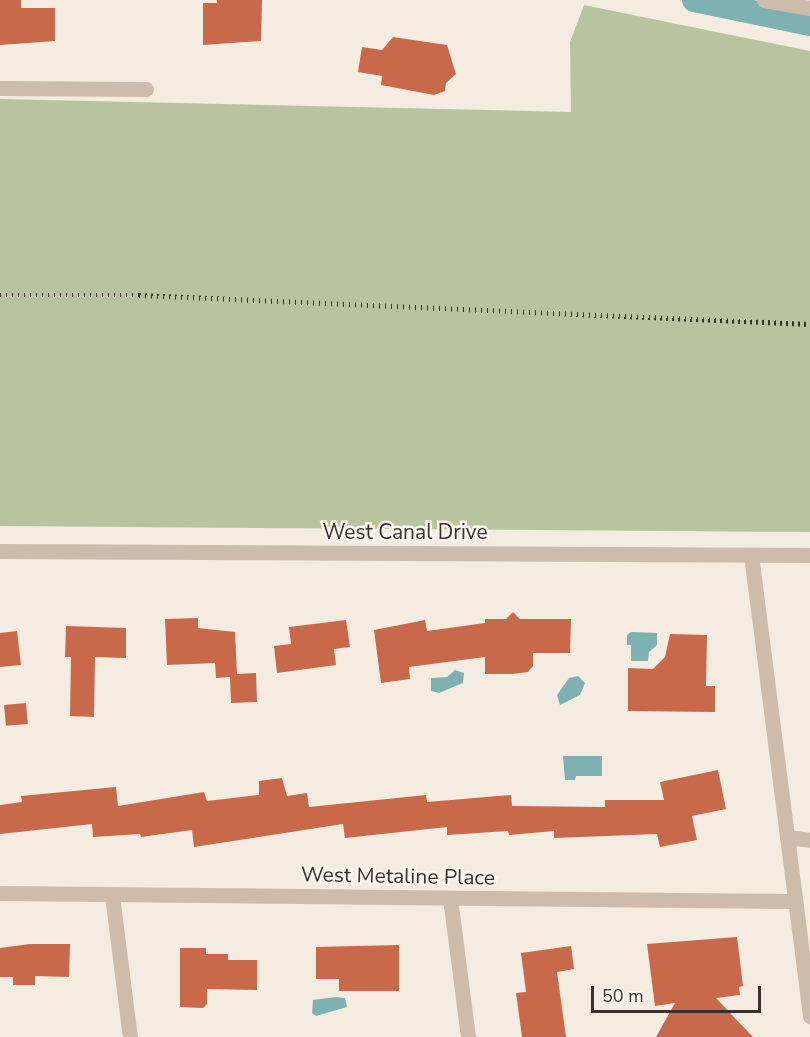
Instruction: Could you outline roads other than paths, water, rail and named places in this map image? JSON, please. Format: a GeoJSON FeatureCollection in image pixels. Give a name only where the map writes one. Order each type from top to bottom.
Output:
{"type":"FeatureCollection","features":[{"type":"Feature","properties":{"kind":"street"},"geometry":{"type":"LineString","coordinates":[[764,0],[810,8]]}},
{"type":"Feature","properties":{"kind":"street"},"geometry":{"type":"LineString","coordinates":[[0,88],[146,89]]}},
{"type":"Feature","properties":{"kind":"street","name":"West Canal Drive"},"geometry":{"type":"LineString","coordinates":[[0,550],[810,555]]}},
{"type":"Feature","properties":{"kind":"street"},"geometry":{"type":"LineString","coordinates":[[751,555],[810,1016]]}},
{"type":"Feature","properties":{"kind":"street"},"geometry":{"type":"LineString","coordinates":[[787,837],[810,840]]}},
{"type":"Feature","properties":{"kind":"street","name":"West Metaline Place"},"geometry":{"type":"LineString","coordinates":[[0,893],[795,901]]}},
{"type":"Feature","properties":{"kind":"street"},"geometry":{"type":"LineString","coordinates":[[112,895],[130,1037]]}},
{"type":"Feature","properties":{"kind":"street"},"geometry":{"type":"LineString","coordinates":[[450,898],[468,1037]]}},
{"type":"Feature","properties":{"kind":"water"},"geometry":{"type":"Polygon","coordinates":[[[631,632],[657,633],[657,645],[649,652],[648,661],[631,661],[631,645],[627,645],[627,635],[631,632]]]}},
{"type":"Feature","properties":{"kind":"water"},"geometry":{"type":"Polygon","coordinates":[[[455,670],[464,673],[463,683],[439,693],[431,691],[431,678],[447,677],[455,670]]]}},
{"type":"Feature","properties":{"kind":"water"},"geometry":{"type":"Polygon","coordinates":[[[578,676],[585,683],[580,695],[560,705],[557,695],[569,678],[578,676]]]}},
{"type":"Feature","properties":{"kind":"water"},"geometry":{"type":"Polygon","coordinates":[[[563,756],[602,756],[602,776],[576,776],[575,780],[565,780],[563,756]]]}},
{"type":"Feature","properties":{"kind":"water"},"geometry":{"type":"Polygon","coordinates":[[[345,998],[347,1007],[316,1016],[312,1013],[313,1000],[345,998]]]}},
{"type":"Feature","properties":{"kind":"waterway"},"geometry":{"type":"LineString","coordinates":[[694,0],[810,24]]}},
{"type":"Feature","properties":{"kind":"railway"},"geometry":{"type":"LineString","coordinates":[[0,295],[139,295],[810,324]]}}]}
